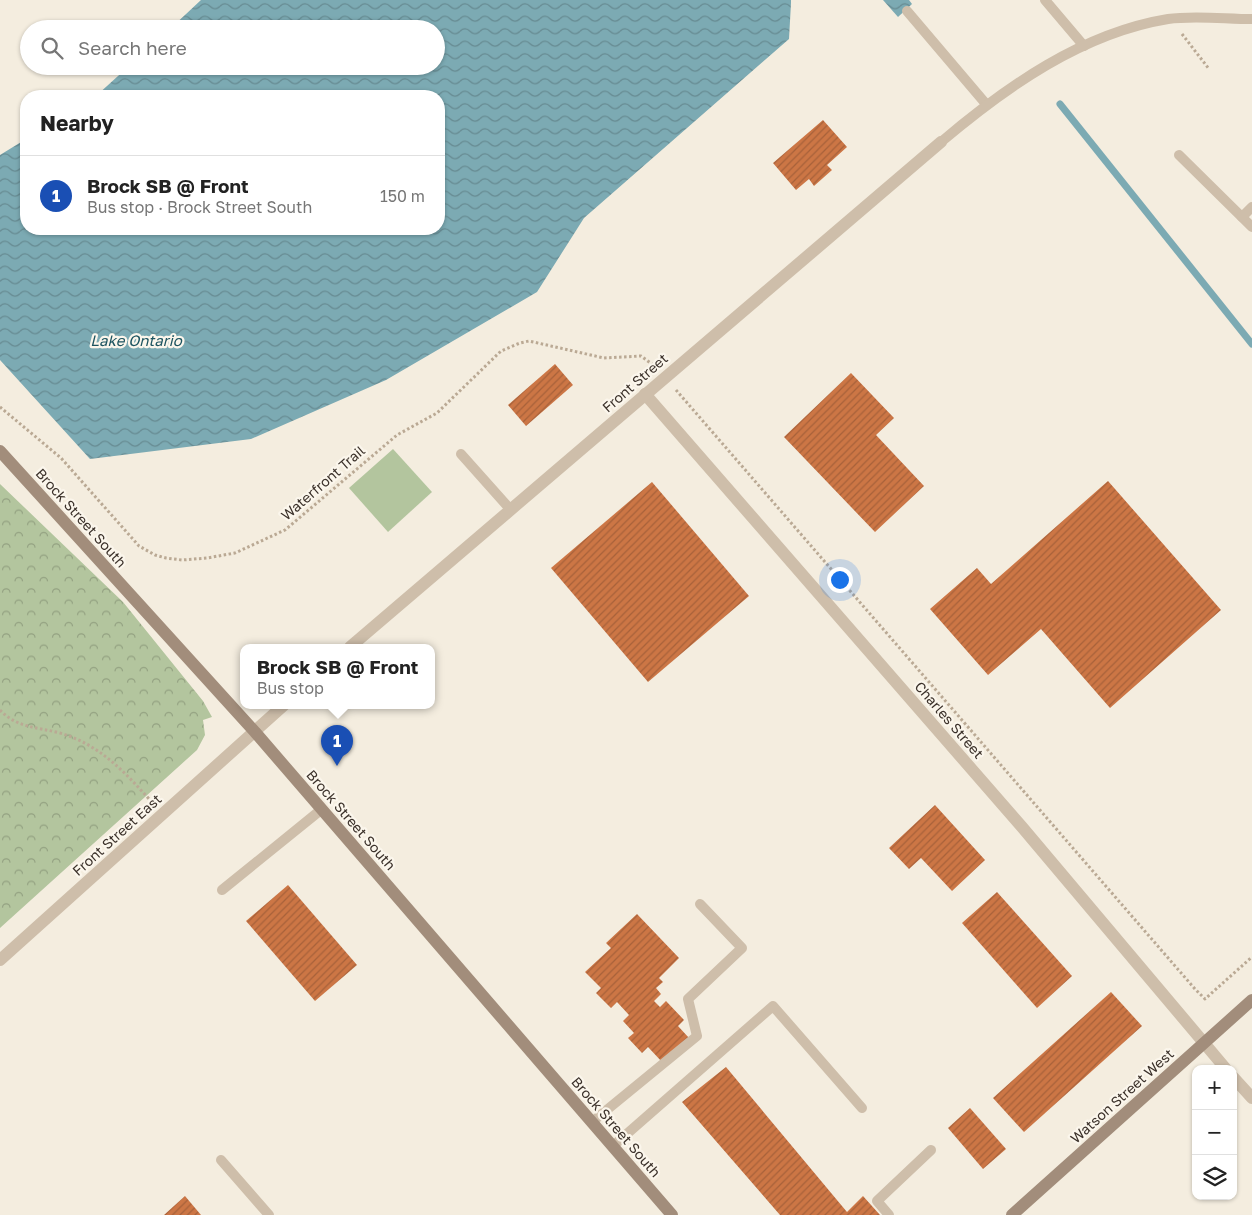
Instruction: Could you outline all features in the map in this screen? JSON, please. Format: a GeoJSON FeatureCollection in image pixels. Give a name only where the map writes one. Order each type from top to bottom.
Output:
{"type":"FeatureCollection","features":[{"type":"Feature","properties":{"kind":"main road","name":"Brock Street South"},"geometry":{"type":"LineString","coordinates":[[0,451],[255,732],[672,1215]]}},
{"type":"Feature","properties":{"kind":"main road","name":"Watson Street West"},"geometry":{"type":"LineString","coordinates":[[1012,1215],[1252,1000]]}},
{"type":"Feature","properties":{"kind":"street","name":"Front Street"},"geometry":{"type":"LineString","coordinates":[[353,644],[941,142]]}},
{"type":"Feature","properties":{"kind":"street","name":"Charles Street"},"geometry":{"type":"LineString","coordinates":[[645,394],[1022,827],[1223,1065]]}},
{"type":"Feature","properties":{"kind":"street"},"geometry":{"type":"LineString","coordinates":[[255,732],[280,709]]}},
{"type":"Feature","properties":{"kind":"street","name":"Front Street East"},"geometry":{"type":"LineString","coordinates":[[0,960],[255,732]]}},
{"type":"Feature","properties":{"kind":"street"},"geometry":{"type":"LineString","coordinates":[[1237,1081],[1252,1098]]}},
{"type":"Feature","properties":{"kind":"lane"},"geometry":{"type":"LineString","coordinates":[[1045,0],[1084,46]]}},
{"type":"Feature","properties":{"kind":"lane"},"geometry":{"type":"LineString","coordinates":[[907,11],[986,104]]}},
{"type":"Feature","properties":{"kind":"lane"},"geometry":{"type":"LineString","coordinates":[[941,142],[986,104],[1039,70],[1108,34],[1170,18],[1252,19]]}},
{"type":"Feature","properties":{"kind":"lane"},"geometry":{"type":"LineString","coordinates":[[1180,155],[1252,227]]}},
{"type":"Feature","properties":{"kind":"lane"},"geometry":{"type":"LineString","coordinates":[[1242,217],[1252,207]]}},
{"type":"Feature","properties":{"kind":"lane"},"geometry":{"type":"LineString","coordinates":[[461,454],[510,509]]}},
{"type":"Feature","properties":{"kind":"lane"},"geometry":{"type":"LineString","coordinates":[[222,890],[322,809]]}},
{"type":"Feature","properties":{"kind":"lane"},"geometry":{"type":"LineString","coordinates":[[592,1122],[697,1036],[688,999],[742,948],[700,904]]}},
{"type":"Feature","properties":{"kind":"lane"},"geometry":{"type":"LineString","coordinates":[[613,1146],[772,1006],[862,1108]]}},
{"type":"Feature","properties":{"kind":"lane"},"geometry":{"type":"LineString","coordinates":[[889,1215],[876,1201],[931,1150]]}},
{"type":"Feature","properties":{"kind":"lane"},"geometry":{"type":"LineString","coordinates":[[221,1160],[269,1215]]}},
{"type":"Feature","properties":{"kind":"path"},"geometry":{"type":"LineString","coordinates":[[1170,18],[1209,69]]}},
{"type":"Feature","properties":{"kind":"path","name":"Waterfront Trail"},"geometry":{"type":"LineString","coordinates":[[0,407],[61,458],[139,546],[154,555],[182,560],[235,553],[285,530],[396,434],[437,413],[501,351],[530,341],[604,358],[641,356],[653,364]]}},
{"type":"Feature","properties":{"kind":"path"},"geometry":{"type":"LineString","coordinates":[[676,391],[1205,999],[1252,957]]}},
{"type":"Feature","properties":{"kind":"path"},"geometry":{"type":"LineString","coordinates":[[0,710],[14,722],[61,734],[100,752],[125,772],[148,799]]}},
{"type":"Feature","properties":{"kind":"green space"},"geometry":{"type":"Polygon","coordinates":[[[393,449],[432,492],[388,532],[349,488],[393,449]]]}},
{"type":"Feature","properties":{"kind":"green space"},"geometry":{"type":"Polygon","coordinates":[[[0,484],[123,602],[203,701],[212,717],[203,720],[205,735],[197,750],[0,928],[0,484]]]}},
{"type":"Feature","properties":{"kind":"water","name":"Lake Ontario"},"geometry":{"type":"Polygon","coordinates":[[[201,0],[791,0],[789,39],[584,218],[537,292],[386,380],[251,439],[90,459],[0,360],[0,155],[20,143],[20,235],[445,235],[445,90],[103,90],[119,75],[445,75],[445,20],[180,20],[201,0]]]}},
{"type":"Feature","properties":{"kind":"water"},"geometry":{"type":"Polygon","coordinates":[[[883,0],[909,0],[912,4],[898,17],[883,0]]]}},
{"type":"Feature","properties":{"kind":"building"},"geometry":{"type":"Polygon","coordinates":[[[823,120],[847,147],[827,165],[832,170],[814,186],[809,179],[796,190],[773,163],[823,120]]]}},
{"type":"Feature","properties":{"kind":"building"},"geometry":{"type":"Polygon","coordinates":[[[555,364],[573,385],[526,426],[508,405],[555,364]]]}},
{"type":"Feature","properties":{"kind":"building"},"geometry":{"type":"Polygon","coordinates":[[[851,373],[894,418],[876,435],[924,486],[875,532],[784,437],[851,373]]]}},
{"type":"Feature","properties":{"kind":"building"},"geometry":{"type":"Polygon","coordinates":[[[1108,481],[1221,610],[1110,708],[1041,629],[988,675],[930,609],[977,568],[991,584],[1108,481]]]}},
{"type":"Feature","properties":{"kind":"building"},"geometry":{"type":"Polygon","coordinates":[[[652,482],[749,596],[648,682],[551,568],[652,482]]]}},
{"type":"Feature","properties":{"kind":"building"},"geometry":{"type":"Polygon","coordinates":[[[935,805],[985,860],[952,891],[921,858],[909,869],[889,848],[935,805]]]}},
{"type":"Feature","properties":{"kind":"building"},"geometry":{"type":"Polygon","coordinates":[[[288,885],[357,965],[315,1001],[246,921],[288,885]]]}},
{"type":"Feature","properties":{"kind":"building"},"geometry":{"type":"Polygon","coordinates":[[[997,892],[1072,976],[1037,1008],[962,923],[997,892]]]}},
{"type":"Feature","properties":{"kind":"building"},"geometry":{"type":"Polygon","coordinates":[[[637,914],[679,958],[659,978],[663,982],[656,988],[661,994],[654,1001],[660,1007],[666,1001],[684,1020],[678,1026],[689,1038],[663,1063],[648,1047],[642,1053],[628,1038],[634,1033],[623,1021],[629,1015],[617,1002],[611,1008],[596,993],[601,988],[585,972],[611,948],[606,943],[637,914]]]}},
{"type":"Feature","properties":{"kind":"building"},"geometry":{"type":"Polygon","coordinates":[[[1111,992],[1142,1026],[1024,1132],[993,1098],[1111,992]]]}},
{"type":"Feature","properties":{"kind":"building"},"geometry":{"type":"Polygon","coordinates":[[[726,1067],[847,1212],[863,1196],[880,1215],[780,1215],[682,1102],[726,1067]]]}},
{"type":"Feature","properties":{"kind":"building"},"geometry":{"type":"Polygon","coordinates":[[[970,1108],[1006,1149],[983,1169],[948,1128],[970,1108]]]}},
{"type":"Feature","properties":{"kind":"building"},"geometry":{"type":"Polygon","coordinates":[[[185,1196],[201,1215],[164,1215],[185,1196]]]}},
{"type":"Feature","properties":{"kind":"waterway"},"geometry":{"type":"LineString","coordinates":[[1060,104],[1252,344]]}},
{"type":"Feature","properties":{"kind":"place","name":"Brock SB @ Front"},"geometry":{"type":"Point","coordinates":[337,766]}}]}
